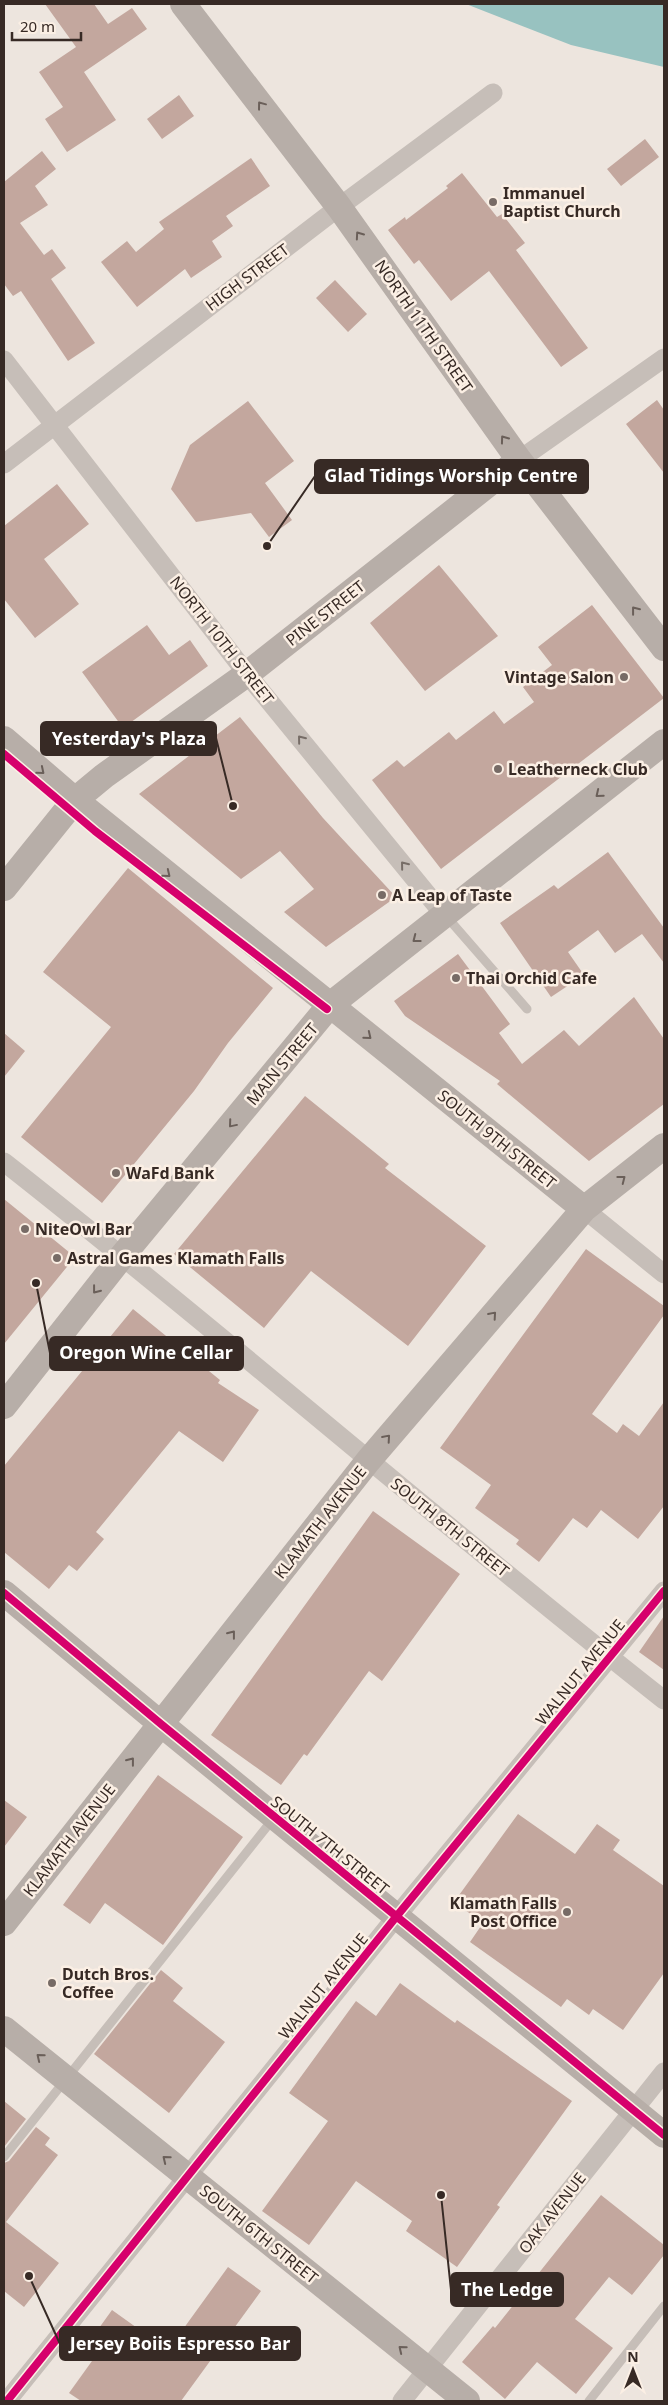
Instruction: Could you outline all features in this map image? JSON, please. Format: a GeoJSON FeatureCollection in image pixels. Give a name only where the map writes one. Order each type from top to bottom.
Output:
{"type":"FeatureCollection","features":[{"type":"Feature","properties":{"kind":"main road","name":"NORTH 11TH STREET"},"geometry":{"type":"LineString","coordinates":[[184,4],[339,207],[519,460],[664,648]]}},
{"type":"Feature","properties":{"kind":"main road","name":"PINE STREET"},"geometry":{"type":"LineString","coordinates":[[4,888],[74,800],[247,674],[519,460]]}},
{"type":"Feature","properties":{"kind":"main road","name":"SOUTH 9TH STREET"},"geometry":{"type":"LineString","coordinates":[[4,739],[74,800],[584,1209]]}},
{"type":"Feature","properties":{"kind":"main road","name":"MAIN STREET"},"geometry":{"type":"LineString","coordinates":[[4,1406],[123,1256],[330,1005],[664,742]]}},
{"type":"Feature","properties":{"kind":"main road","name":"KLAMATH AVENUE"},"geometry":{"type":"LineString","coordinates":[[4,1924],[368,1461],[584,1209],[664,1146]]}},
{"type":"Feature","properties":{"kind":"main road","name":"SOUTH 7TH STREET"},"geometry":{"type":"LineString","coordinates":[[4,1593],[274,1818],[664,2135]]}},
{"type":"Feature","properties":{"kind":"main road","name":"SOUTH 6TH STREET"},"geometry":{"type":"LineString","coordinates":[[4,2029],[467,2401]]}},
{"type":"Feature","properties":{"kind":"street","name":"HIGH STREET"},"geometry":{"type":"LineString","coordinates":[[4,464],[339,207],[492,93]]}},
{"type":"Feature","properties":{"kind":"street","name":"PINE STREET"},"geometry":{"type":"LineString","coordinates":[[519,460],[664,358]]}},
{"type":"Feature","properties":{"kind":"street","name":"NORTH 10TH STREET"},"geometry":{"type":"LineString","coordinates":[[4,360],[247,674],[445,916]]}},
{"type":"Feature","properties":{"kind":"street","name":"SOUTH 8TH STREET"},"geometry":{"type":"LineString","coordinates":[[4,1162],[123,1256],[368,1461],[664,1700]]}},
{"type":"Feature","properties":{"kind":"street","name":"SOUTH 9TH STREET"},"geometry":{"type":"LineString","coordinates":[[584,1209],[664,1274]]}},
{"type":"Feature","properties":{"kind":"street","name":"WALNUT AVENUE"},"geometry":{"type":"LineString","coordinates":[[7,2401],[396,1917],[664,1591]]}},
{"type":"Feature","properties":{"kind":"street","name":"OAK AVENUE"},"geometry":{"type":"LineString","coordinates":[[402,2401],[664,2072]]}},
{"type":"Feature","properties":{"kind":"lane"},"geometry":{"type":"LineString","coordinates":[[445,916],[527,1009]]}},
{"type":"Feature","properties":{"kind":"lane"},"geometry":{"type":"LineString","coordinates":[[4,2157],[274,1818]]}},
{"type":"Feature","properties":{"kind":"lane"},"geometry":{"type":"LineString","coordinates":[[589,2401],[664,2306]]}},
{"type":"Feature","properties":{"kind":"water"},"geometry":{"type":"Polygon","coordinates":[[[466,4],[664,4],[664,67],[571,45],[466,4]]]}},
{"type":"Feature","properties":{"kind":"building"},"geometry":{"type":"Polygon","coordinates":[[[45,4],[94,4],[108,24],[132,8],[147,29],[84,72],[116,120],[67,152],[45,119],[63,107],[39,72],[76,47],[45,4]]]}},
{"type":"Feature","properties":{"kind":"building"},"geometry":{"type":"Polygon","coordinates":[[[179,95],[194,116],[162,139],[147,119],[179,95]]]}},
{"type":"Feature","properties":{"kind":"building"},"geometry":{"type":"Polygon","coordinates":[[[645,139],[659,157],[621,186],[607,169],[645,139]]]}},
{"type":"Feature","properties":{"kind":"building"},"geometry":{"type":"Polygon","coordinates":[[[42,151],[56,169],[35,186],[48,205],[20,223],[44,255],[52,249],[66,268],[51,279],[95,343],[68,361],[21,291],[13,296],[4,284],[4,182],[42,151]]]}},
{"type":"Feature","properties":{"kind":"building"},"geometry":{"type":"Polygon","coordinates":[[[251,158],[270,186],[226,216],[233,226],[212,241],[222,257],[191,278],[185,269],[137,307],[101,262],[127,241],[136,252],[164,229],[159,222],[251,158]]]}},
{"type":"Feature","properties":{"kind":"building"},"geometry":{"type":"Polygon","coordinates":[[[462,173],[497,217],[502,214],[525,243],[516,250],[588,348],[561,367],[489,271],[451,301],[419,260],[414,264],[388,230],[405,217],[406,220],[448,188],[446,186],[462,173]]]}},
{"type":"Feature","properties":{"kind":"building"},"geometry":{"type":"Polygon","coordinates":[[[335,280],[367,314],[348,332],[316,298],[335,280]]]}},
{"type":"Feature","properties":{"kind":"building"},"geometry":{"type":"Polygon","coordinates":[[[657,400],[664,410],[664,473],[626,424],[657,400]]]}},
{"type":"Feature","properties":{"kind":"building"},"geometry":{"type":"Polygon","coordinates":[[[248,401],[294,461],[265,483],[292,520],[269,537],[251,513],[196,522],[171,489],[190,445],[248,401]]]}},
{"type":"Feature","properties":{"kind":"building"},"geometry":{"type":"Polygon","coordinates":[[[57,484],[89,524],[44,559],[79,604],[35,638],[4,599],[4,526],[57,484]]]}},
{"type":"Feature","properties":{"kind":"building"},"geometry":{"type":"Polygon","coordinates":[[[439,565],[498,636],[425,691],[370,623],[439,565]]]}},
{"type":"Feature","properties":{"kind":"building"},"geometry":{"type":"Polygon","coordinates":[[[592,605],[664,698],[441,869],[372,780],[397,760],[404,767],[449,732],[456,740],[494,711],[504,724],[534,702],[523,687],[552,665],[538,647],[592,605]]]}},
{"type":"Feature","properties":{"kind":"building"},"geometry":{"type":"Polygon","coordinates":[[[147,625],[169,655],[190,640],[208,666],[123,728],[82,672],[147,625]]]}},
{"type":"Feature","properties":{"kind":"building"},"geometry":{"type":"Polygon","coordinates":[[[240,717],[323,818],[396,897],[326,947],[284,912],[314,889],[280,851],[241,879],[139,794],[240,717]]]}},
{"type":"Feature","properties":{"kind":"building"},"geometry":{"type":"Polygon","coordinates":[[[608,852],[664,928],[664,963],[642,934],[615,953],[598,930],[568,952],[584,975],[551,997],[500,923],[554,885],[558,889],[608,852]]]}},
{"type":"Feature","properties":{"kind":"building"},"geometry":{"type":"Polygon","coordinates":[[[128,868],[273,988],[228,1043],[194,1091],[102,1203],[21,1137],[111,1027],[43,972],[128,868]]]}},
{"type":"Feature","properties":{"kind":"building"},"geometry":{"type":"Polygon","coordinates":[[[458,954],[510,1024],[499,1033],[522,1064],[564,1030],[579,1046],[634,997],[664,1039],[664,1104],[589,1161],[497,1084],[500,1081],[405,1016],[394,1001],[458,954]]]}},
{"type":"Feature","properties":{"kind":"building"},"geometry":{"type":"Polygon","coordinates":[[[4,1033],[25,1051],[4,1077],[4,1033]]]}},
{"type":"Feature","properties":{"kind":"building"},"geometry":{"type":"Polygon","coordinates":[[[305,1096],[389,1164],[385,1168],[486,1246],[408,1346],[311,1271],[264,1328],[174,1254],[305,1096]]]}},
{"type":"Feature","properties":{"kind":"building"},"geometry":{"type":"Polygon","coordinates":[[[4,1199],[75,1257],[4,1344],[4,1199]]]}},
{"type":"Feature","properties":{"kind":"building"},"geometry":{"type":"Polygon","coordinates":[[[586,1249],[664,1306],[664,1315],[592,1414],[617,1433],[623,1424],[639,1436],[664,1402],[664,1506],[638,1539],[601,1510],[587,1528],[573,1518],[539,1562],[516,1544],[519,1540],[475,1508],[491,1485],[440,1448],[586,1249]]]}},
{"type":"Feature","properties":{"kind":"building"},"geometry":{"type":"Polygon","coordinates":[[[133,1309],[220,1380],[218,1383],[259,1410],[223,1462],[179,1431],[96,1532],[104,1539],[77,1571],[69,1565],[49,1589],[4,1552],[4,1466],[133,1309]]]}},
{"type":"Feature","properties":{"kind":"building"},"geometry":{"type":"Polygon","coordinates":[[[373,1511],[460,1574],[382,1681],[369,1671],[307,1756],[304,1754],[281,1785],[211,1735],[373,1511]]]}},
{"type":"Feature","properties":{"kind":"building"},"geometry":{"type":"Polygon","coordinates":[[[664,1616],[664,1670],[639,1652],[664,1616]]]}},
{"type":"Feature","properties":{"kind":"building"},"geometry":{"type":"Polygon","coordinates":[[[158,1775],[243,1837],[163,1945],[105,1903],[90,1924],[63,1905],[158,1775]]]}},
{"type":"Feature","properties":{"kind":"building"},"geometry":{"type":"Polygon","coordinates":[[[4,1800],[27,1817],[4,1847],[4,1800]]]}},
{"type":"Feature","properties":{"kind":"building","name":"Klamath Falls Post Office"},"geometry":{"type":"Polygon","coordinates":[[[518,1814],[575,1854],[597,1824],[620,1840],[613,1850],[664,1886],[664,1973],[623,2030],[593,2009],[589,2015],[567,1999],[561,2007],[470,1942],[483,1923],[454,1902],[518,1814]]]}},
{"type":"Feature","properties":{"kind":"building"},"geometry":{"type":"Polygon","coordinates":[[[161,1970],[183,1988],[173,2001],[225,2042],[169,2113],[94,2054],[161,1970]]]}},
{"type":"Feature","properties":{"kind":"building"},"geometry":{"type":"Polygon","coordinates":[[[400,1983],[455,2023],[457,2020],[572,2101],[497,2205],[500,2207],[457,2267],[406,2231],[412,2221],[356,2181],[309,2245],[262,2211],[328,2121],[289,2093],[356,2001],[376,2016],[400,1983]]]}},
{"type":"Feature","properties":{"kind":"building"},"geometry":{"type":"Polygon","coordinates":[[[4,2101],[26,2119],[4,2147],[4,2101]]]}},
{"type":"Feature","properties":{"kind":"building"},"geometry":{"type":"Polygon","coordinates":[[[36,2127],[50,2138],[45,2145],[58,2155],[6,2222],[59,2263],[24,2307],[4,2291],[4,2163],[9,2161],[36,2127]]]}},
{"type":"Feature","properties":{"kind":"building"},"geometry":{"type":"Polygon","coordinates":[[[601,2195],[664,2245],[664,2255],[632,2295],[609,2277],[575,2319],[613,2348],[576,2394],[537,2362],[505,2399],[462,2362],[493,2326],[495,2328],[601,2195]]]}},
{"type":"Feature","properties":{"kind":"building"},"geometry":{"type":"Polygon","coordinates":[[[228,2267],[261,2291],[181,2401],[81,2401],[69,2393],[92,2361],[81,2353],[112,2310],[168,2350],[228,2267]]]}},
{"type":"Feature","properties":{"kind":"cycle path"},"geometry":{"type":"LineString","coordinates":[[4,754],[95,831],[327,1009]]}},
{"type":"Feature","properties":{"kind":"cycle path"},"geometry":{"type":"LineString","coordinates":[[7,2401],[396,1917],[664,1591]]}},
{"type":"Feature","properties":{"kind":"cycle path"},"geometry":{"type":"LineString","coordinates":[[4,1593],[161,1724],[664,2135]]}},
{"type":"Feature","properties":{"kind":"place","name":"Immanuel Baptist Church"},"geometry":{"type":"Point","coordinates":[493,202]}},
{"type":"Feature","properties":{"kind":"place","name":"Glad Tidings Worship Centre"},"geometry":{"type":"Point","coordinates":[267,546]}},
{"type":"Feature","properties":{"kind":"place","name":"Vintage Salon"},"geometry":{"type":"Point","coordinates":[624,677]}},
{"type":"Feature","properties":{"kind":"place","name":"Leatherneck Club"},"geometry":{"type":"Point","coordinates":[498,769]}},
{"type":"Feature","properties":{"kind":"place","name":"Yesterday's Plaza"},"geometry":{"type":"Point","coordinates":[233,806]}},
{"type":"Feature","properties":{"kind":"place","name":"A Leap of Taste"},"geometry":{"type":"Point","coordinates":[382,895]}},
{"type":"Feature","properties":{"kind":"place","name":"Thai Orchid Cafe"},"geometry":{"type":"Point","coordinates":[456,978]}},
{"type":"Feature","properties":{"kind":"place","name":"WaFd Bank"},"geometry":{"type":"Point","coordinates":[116,1173]}},
{"type":"Feature","properties":{"kind":"place","name":"NiteOwl Bar"},"geometry":{"type":"Point","coordinates":[25,1229]}},
{"type":"Feature","properties":{"kind":"place","name":"Astral Games Klamath Falls"},"geometry":{"type":"Point","coordinates":[57,1258]}},
{"type":"Feature","properties":{"kind":"place","name":"Oregon Wine Cellar"},"geometry":{"type":"Point","coordinates":[36,1283]}},
{"type":"Feature","properties":{"kind":"place","name":"Klamath Falls Post Office"},"geometry":{"type":"Point","coordinates":[567,1912]}},
{"type":"Feature","properties":{"kind":"place","name":"Dutch Bros. Coffee"},"geometry":{"type":"Point","coordinates":[52,1983]}},
{"type":"Feature","properties":{"kind":"place","name":"The Ledge"},"geometry":{"type":"Point","coordinates":[441,2195]}},
{"type":"Feature","properties":{"kind":"place","name":"Jersey Boiis Espresso Bar"},"geometry":{"type":"Point","coordinates":[29,2276]}}]}
